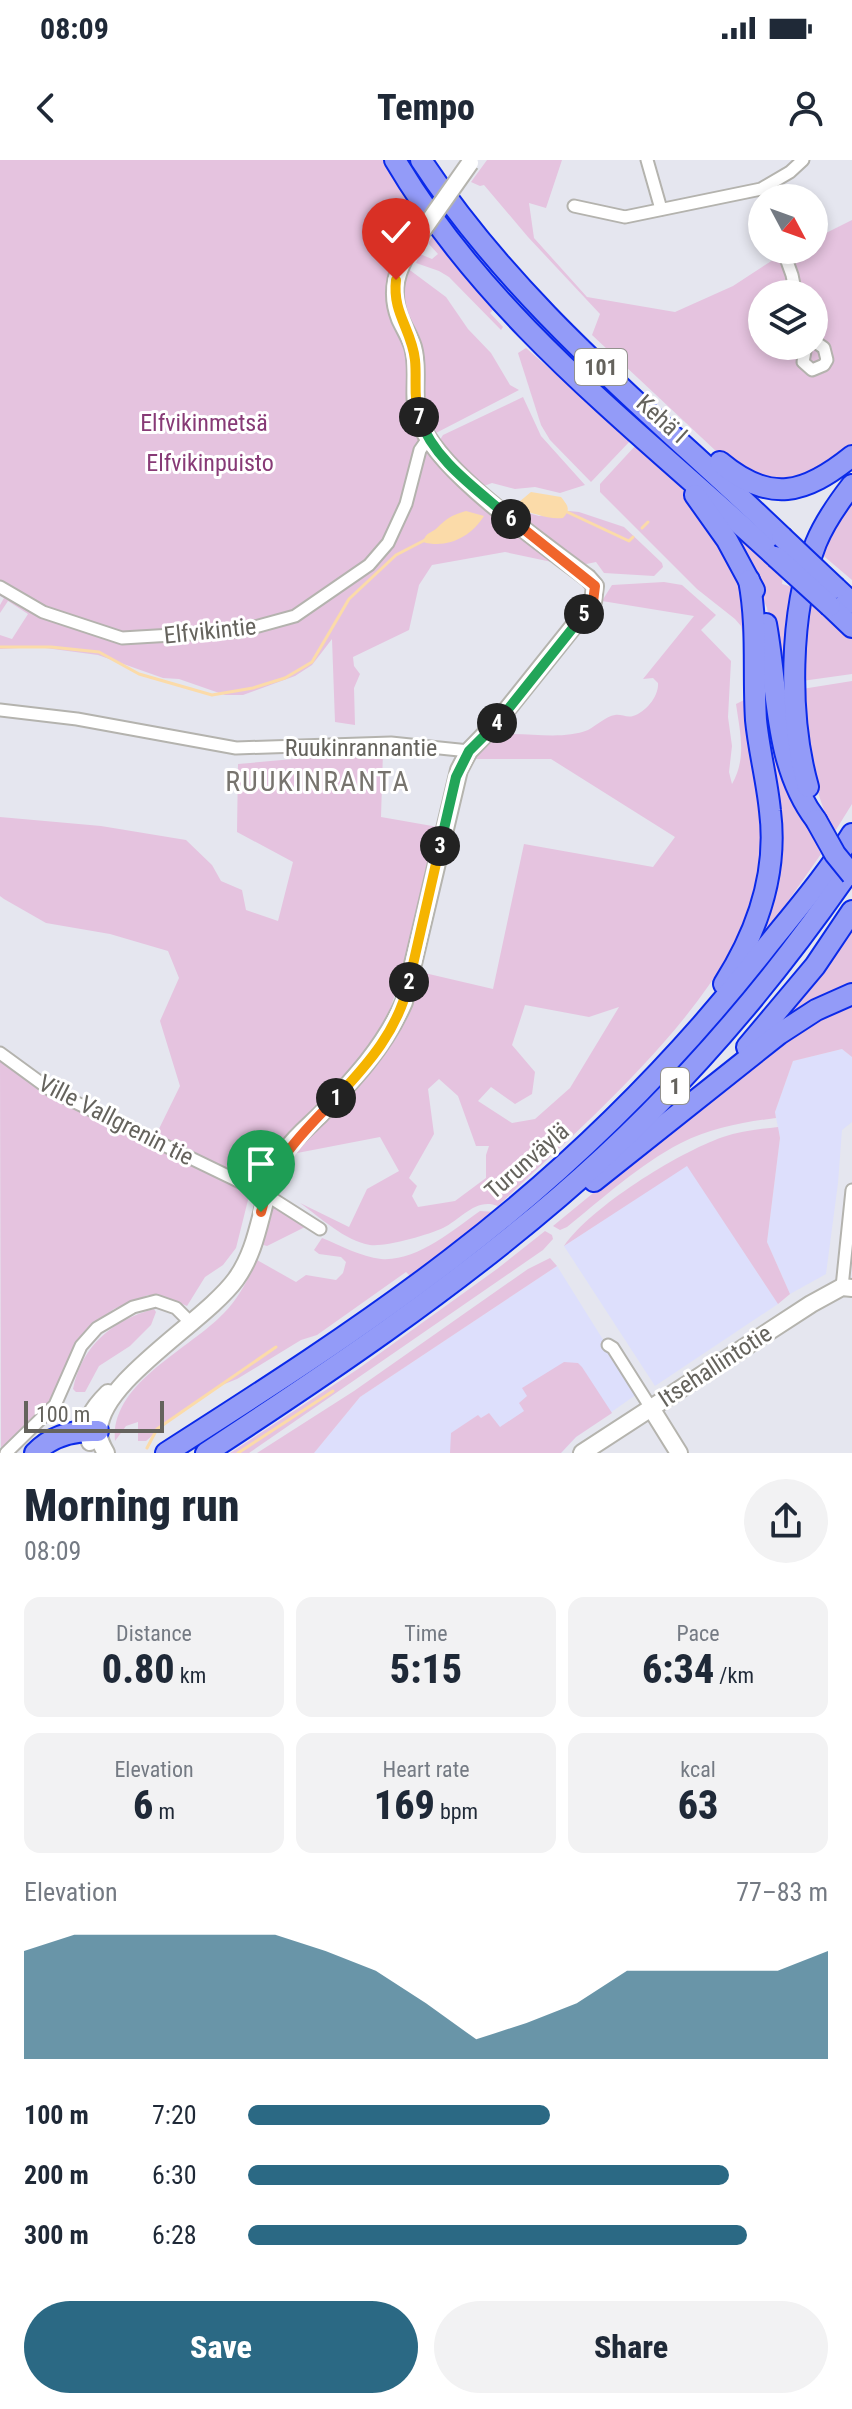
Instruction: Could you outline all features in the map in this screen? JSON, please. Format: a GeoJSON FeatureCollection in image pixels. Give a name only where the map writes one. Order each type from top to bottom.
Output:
{"type":"FeatureCollection","features":[{"type":"Feature","properties":{"kind":"highway","name":"Kehä I"},"geometry":{"type":"LineString","coordinates":[[395,160],[480,277],[558,358],[662,455],[781,541],[852,603]]}},
{"type":"Feature","properties":{"kind":"highway","name":"Kehä I"},"geometry":{"type":"LineString","coordinates":[[421,160],[458,214],[532,299],[607,374],[758,514],[781,541]]}},
{"type":"Feature","properties":{"kind":"highway"},"geometry":{"type":"LineString","coordinates":[[672,433],[735,474],[770,489],[809,485],[852,456]]}},
{"type":"Feature","properties":{"kind":"highway"},"geometry":{"type":"LineString","coordinates":[[662,455],[705,508],[749,580],[766,620],[787,759],[804,804],[852,875]]}},
{"type":"Feature","properties":{"kind":"highway"},"geometry":{"type":"LineString","coordinates":[[816,820],[804,775],[797,713],[798,623],[807,569],[816,543],[837,504],[852,485]]}},
{"type":"Feature","properties":{"kind":"highway"},"geometry":{"type":"LineString","coordinates":[[781,541],[839,590]]}},
{"type":"Feature","properties":{"kind":"highway"},"geometry":{"type":"LineString","coordinates":[[710,1018],[755,926],[767,884],[771,854],[771,813],[757,722],[756,625],[749,580]]}},
{"type":"Feature","properties":{"kind":"highway","name":"Kehä I"},"geometry":{"type":"LineString","coordinates":[[839,590],[852,627]]}},
{"type":"Feature","properties":{"kind":"highway"},"geometry":{"type":"LineString","coordinates":[[816,882],[852,816]]}},
{"type":"Feature","properties":{"kind":"highway","name":"Turunväylä"},"geometry":{"type":"LineString","coordinates":[[166,1453],[339,1339],[453,1258],[600,1132],[710,1018],[852,834]]}},
{"type":"Feature","properties":{"kind":"highway","name":"Turunväylä"},"geometry":{"type":"LineString","coordinates":[[206,1453],[353,1355],[465,1274],[561,1196],[684,1077],[737,1018],[801,938],[852,867]]}},
{"type":"Feature","properties":{"kind":"highway"},"geometry":{"type":"LineString","coordinates":[[703,1093],[792,995],[852,911]]}},
{"type":"Feature","properties":{"kind":"highway"},"geometry":{"type":"LineString","coordinates":[[465,1274],[490,1264],[703,1093],[800,1020],[852,994]]}},
{"type":"Feature","properties":{"kind":"highway"},"geometry":{"type":"LineString","coordinates":[[35,1453],[55,1437],[97,1445]]}},
{"type":"Feature","properties":{"kind":"street"},"geometry":{"type":"LineString","coordinates":[[647,160],[661,209]]}},
{"type":"Feature","properties":{"kind":"street"},"geometry":{"type":"LineString","coordinates":[[774,184],[803,160]]}},
{"type":"Feature","properties":{"kind":"street","name":"Ruukinrannantie"},"geometry":{"type":"LineString","coordinates":[[0,710],[77,719],[236,748],[391,743],[469,751],[497,722],[593,602],[595,586],[465,479],[427,440],[415,403],[413,348],[395,300],[398,271],[413,244],[471,162]]}},
{"type":"Feature","properties":{"kind":"street"},"geometry":{"type":"LineString","coordinates":[[574,206],[625,217],[748,195]]}},
{"type":"Feature","properties":{"kind":"street"},"geometry":{"type":"LineString","coordinates":[[803,360],[806,367],[812,370],[824,365],[827,360]]}},
{"type":"Feature","properties":{"kind":"street","name":"Elfvikintie"},"geometry":{"type":"LineString","coordinates":[[0,587],[43,612],[122,638],[240,631],[266,626],[295,616],[369,565],[388,543],[406,504],[420,450],[427,440]]}},
{"type":"Feature","properties":{"kind":"street"},"geometry":{"type":"LineString","coordinates":[[97,1445],[100,1420],[126,1381],[218,1300],[241,1272],[254,1242],[273,1173],[289,1147],[369,1062],[394,1026],[404,1002],[456,777],[469,751]]}},
{"type":"Feature","properties":{"kind":"street","name":"Ville Vallgrenin tie"},"geometry":{"type":"LineString","coordinates":[[0,1053],[70,1101],[265,1194],[320,1229]]}},
{"type":"Feature","properties":{"kind":"street"},"geometry":{"type":"LineString","coordinates":[[847,1287],[852,1190]]}},
{"type":"Feature","properties":{"kind":"street","name":"Itsehallintotie"},"geometry":{"type":"LineString","coordinates":[[582,1453],[811,1304],[847,1287]]}},
{"type":"Feature","properties":{"kind":"street"},"geometry":{"type":"LineString","coordinates":[[6,1453],[55,1405],[81,1346],[97,1328],[133,1307],[156,1301],[176,1308],[191,1323]]}},
{"type":"Feature","properties":{"kind":"street"},"geometry":{"type":"LineString","coordinates":[[608,1345],[613,1348],[679,1453]]}},
{"type":"Feature","properties":{"kind":"shaded area"},"geometry":{"type":"Polygon","coordinates":[[[531,492],[561,497],[568,508],[563,518],[518,510],[519,502],[531,492]]]}},
{"type":"Feature","properties":{"kind":"shaded area"},"geometry":{"type":"Polygon","coordinates":[[[466,511],[484,516],[472,530],[458,540],[441,544],[423,542],[447,519],[466,511]]]}},
{"type":"Feature","properties":{"kind":"shaded area"},"geometry":{"type":"Polygon","coordinates":[[[842,1049],[852,1057],[852,1122],[842,1130],[826,1274],[790,1294],[767,1242],[780,1138],[775,1112],[793,1061],[842,1049]]]}},
{"type":"Feature","properties":{"kind":"shaded area"},"geometry":{"type":"Polygon","coordinates":[[[687,1165],[778,1304],[655,1386],[564,1246],[687,1165]]]}},
{"type":"Feature","properties":{"kind":"shaded area"},"geometry":{"type":"Polygon","coordinates":[[[557,1266],[637,1394],[576,1437],[561,1453],[314,1453],[360,1397],[557,1266]]]}},
{"type":"Feature","properties":{"kind":"green space","name":"Elfvikinmetsä"},"geometry":{"type":"Polygon","coordinates":[[[0,160],[383,160],[423,221],[394,270],[409,350],[415,420],[428,454],[512,526],[566,565],[505,552],[432,565],[419,585],[409,630],[353,657],[354,666],[360,674],[354,688],[355,725],[335,722],[332,639],[312,665],[295,676],[243,695],[225,695],[179,679],[163,678],[98,655],[38,647],[0,649],[0,635],[12,639],[28,614],[8,601],[0,613],[4,598],[0,596],[0,160]]]}},
{"type":"Feature","properties":{"kind":"green space"},"geometry":{"type":"Polygon","coordinates":[[[487,160],[562,160],[546,208],[529,203],[534,238],[587,297],[675,312],[733,286],[767,264],[828,264],[828,232],[852,220],[852,451],[826,471],[779,486],[732,463],[592,335],[600,314],[484,185],[471,182],[487,160]]]}},
{"type":"Feature","properties":{"kind":"green space"},"geometry":{"type":"Polygon","coordinates":[[[433,236],[493,310],[490,313],[503,327],[501,330],[449,277],[416,263],[420,254],[432,259],[438,254],[428,243],[433,236]]]}},
{"type":"Feature","properties":{"kind":"green space"},"geometry":{"type":"Polygon","coordinates":[[[407,268],[446,297],[468,329],[491,353],[510,385],[519,390],[434,434],[428,431],[401,293],[407,268]]]}},
{"type":"Feature","properties":{"kind":"green space"},"geometry":{"type":"Polygon","coordinates":[[[526,348],[631,440],[591,482],[550,440],[541,425],[518,353],[526,348]]]}},
{"type":"Feature","properties":{"kind":"green space"},"geometry":{"type":"Polygon","coordinates":[[[523,397],[541,436],[585,485],[560,493],[535,487],[515,489],[492,483],[481,487],[438,443],[443,435],[523,397]]]}},
{"type":"Feature","properties":{"kind":"green space"},"geometry":{"type":"Polygon","coordinates":[[[636,445],[695,503],[738,571],[752,644],[744,643],[741,626],[735,619],[697,589],[600,492],[600,484],[636,445]]]}},
{"type":"Feature","properties":{"kind":"green space"},"geometry":{"type":"Polygon","coordinates":[[[852,496],[852,580],[819,552],[852,496]]]}},
{"type":"Feature","properties":{"kind":"green space"},"geometry":{"type":"Polygon","coordinates":[[[518,510],[539,516],[579,512],[624,527],[663,567],[654,576],[604,573],[596,562],[577,566],[512,513],[518,510]]]}},
{"type":"Feature","properties":{"kind":"green space"},"geometry":{"type":"Polygon","coordinates":[[[733,527],[783,576],[782,584],[789,586],[790,583],[796,588],[788,683],[781,685],[767,608],[733,527]]]}},
{"type":"Feature","properties":{"kind":"green space"},"geometry":{"type":"Polygon","coordinates":[[[664,582],[682,585],[716,615],[701,630],[731,661],[728,717],[732,746],[729,772],[732,784],[741,755],[736,704],[746,699],[757,791],[760,860],[757,881],[743,925],[720,969],[688,1014],[651,1057],[498,1206],[483,1204],[443,1228],[407,1240],[377,1245],[361,1243],[342,1234],[300,1203],[349,1227],[367,1189],[399,1171],[380,1137],[292,1154],[366,1074],[416,971],[493,989],[524,844],[653,867],[675,837],[551,759],[471,759],[504,724],[513,734],[570,734],[588,730],[612,716],[633,716],[651,703],[658,683],[653,678],[643,679],[694,616],[602,601],[612,585],[664,582]],[[525,1005],[512,1045],[535,1072],[532,1094],[515,1104],[491,1087],[478,1101],[512,1123],[535,1119],[570,1088],[619,1007],[589,1017],[525,1005]],[[439,1079],[428,1089],[434,1134],[409,1178],[417,1186],[412,1196],[418,1207],[455,1201],[486,1178],[489,1146],[476,1146],[458,1096],[439,1079]]]}},
{"type":"Feature","properties":{"kind":"green space"},"geometry":{"type":"Polygon","coordinates":[[[808,597],[852,637],[852,674],[802,681],[808,597]]]}},
{"type":"Feature","properties":{"kind":"green space"},"geometry":{"type":"Polygon","coordinates":[[[761,654],[806,822],[821,854],[747,960],[766,908],[761,654]]]}},
{"type":"Feature","properties":{"kind":"green space"},"geometry":{"type":"Polygon","coordinates":[[[852,681],[852,804],[834,833],[815,780],[802,689],[852,681]]]}},
{"type":"Feature","properties":{"kind":"green space"},"geometry":{"type":"Polygon","coordinates":[[[383,751],[381,817],[438,827],[408,956],[383,1030],[286,1143],[266,1171],[252,1177],[241,1177],[155,1137],[180,1086],[160,1021],[179,978],[168,951],[110,934],[46,923],[0,896],[0,817],[101,826],[186,840],[212,865],[221,881],[242,890],[246,910],[278,921],[293,862],[237,832],[238,764],[383,751]]]}},
{"type":"Feature","properties":{"kind":"green space"},"geometry":{"type":"Polygon","coordinates":[[[852,921],[852,989],[767,1037],[852,921]]]}},
{"type":"Feature","properties":{"kind":"green space"},"geometry":{"type":"Polygon","coordinates":[[[852,1001],[852,1057],[842,1049],[793,1061],[775,1112],[776,1118],[728,1126],[681,1143],[636,1171],[567,1227],[560,1230],[553,1226],[749,1065],[788,1036],[852,1001]]]}},
{"type":"Feature","properties":{"kind":"green space"},"geometry":{"type":"Polygon","coordinates":[[[0,1059],[49,1097],[250,1192],[236,1248],[223,1265],[205,1277],[187,1306],[163,1296],[148,1295],[114,1309],[98,1321],[51,1401],[1,1453],[0,1059]]]}},
{"type":"Feature","properties":{"kind":"green space"},"geometry":{"type":"Polygon","coordinates":[[[778,1127],[780,1138],[767,1242],[790,1294],[778,1304],[687,1166],[564,1246],[614,1199],[683,1155],[730,1135],[778,1127]]]}},
{"type":"Feature","properties":{"kind":"green space"},"geometry":{"type":"Polygon","coordinates":[[[269,1202],[307,1226],[267,1246],[260,1244],[269,1202]]]}},
{"type":"Feature","properties":{"kind":"green space"},"geometry":{"type":"Polygon","coordinates":[[[480,1211],[496,1212],[412,1278],[406,1272],[317,1335],[301,1340],[237,1379],[217,1387],[181,1411],[146,1441],[138,1441],[138,1422],[126,1426],[115,1441],[117,1420],[125,1402],[138,1385],[224,1313],[239,1295],[257,1260],[296,1282],[306,1275],[336,1280],[343,1273],[346,1262],[341,1257],[319,1254],[314,1250],[322,1238],[366,1256],[394,1259],[434,1243],[480,1211]]]}},
{"type":"Feature","properties":{"kind":"green space"},"geometry":{"type":"Polygon","coordinates":[[[545,1231],[553,1239],[543,1250],[249,1453],[230,1453],[358,1369],[545,1231]]]}},
{"type":"Feature","properties":{"kind":"green space"},"geometry":{"type":"Polygon","coordinates":[[[550,1258],[557,1266],[360,1397],[314,1453],[257,1453],[354,1391],[528,1269],[550,1258]]]}},
{"type":"Feature","properties":{"kind":"green space"},"geometry":{"type":"Polygon","coordinates":[[[154,1309],[156,1312],[151,1325],[130,1346],[99,1366],[85,1392],[76,1392],[73,1389],[77,1373],[92,1347],[125,1320],[154,1309]]]}},
{"type":"Feature","properties":{"kind":"green space"},"geometry":{"type":"Polygon","coordinates":[[[564,1362],[578,1363],[582,1367],[612,1413],[576,1437],[561,1453],[450,1453],[451,1433],[478,1415],[481,1418],[489,1413],[500,1427],[524,1411],[519,1403],[527,1396],[522,1388],[564,1362]]]}},
{"type":"Feature","properties":{"kind":"waterway"},"geometry":{"type":"LineString","coordinates":[[565,511],[629,541],[633,537]]}},
{"type":"Feature","properties":{"kind":"waterway"},"geometry":{"type":"LineString","coordinates":[[642,528],[648,522]]}},
{"type":"Feature","properties":{"kind":"waterway"},"geometry":{"type":"LineString","coordinates":[[0,647],[51,647],[99,652],[139,674],[212,695],[253,688],[285,678],[312,662],[349,599],[396,555],[425,540]]}},
{"type":"Feature","properties":{"kind":"waterway"},"geometry":{"type":"LineString","coordinates":[[147,1448],[157,1429],[276,1347]]}},
{"type":"Feature","properties":{"kind":"waterway"},"geometry":{"type":"LineString","coordinates":[[238,1453],[333,1391]]}},
{"type":"Feature","properties":{"kind":"district","name":"RUUKINRANTA"},"geometry":{"type":"Point","coordinates":[318,781]}},
{"type":"Feature","properties":{"kind":"route"},"geometry":{"type":"LineString","coordinates":[[261,1212],[273,1173],[289,1147],[369,1062],[394,1026],[404,1002],[456,777],[469,751],[514,702],[593,602],[595,594],[595,586],[588,578],[529,534],[465,479],[427,440],[415,403],[413,348],[395,300],[396,280]]}},
{"type":"Feature","properties":{"kind":"park label","name":"Elfvikinpuisto"},"geometry":{"type":"Point","coordinates":[210,463]}}]}
